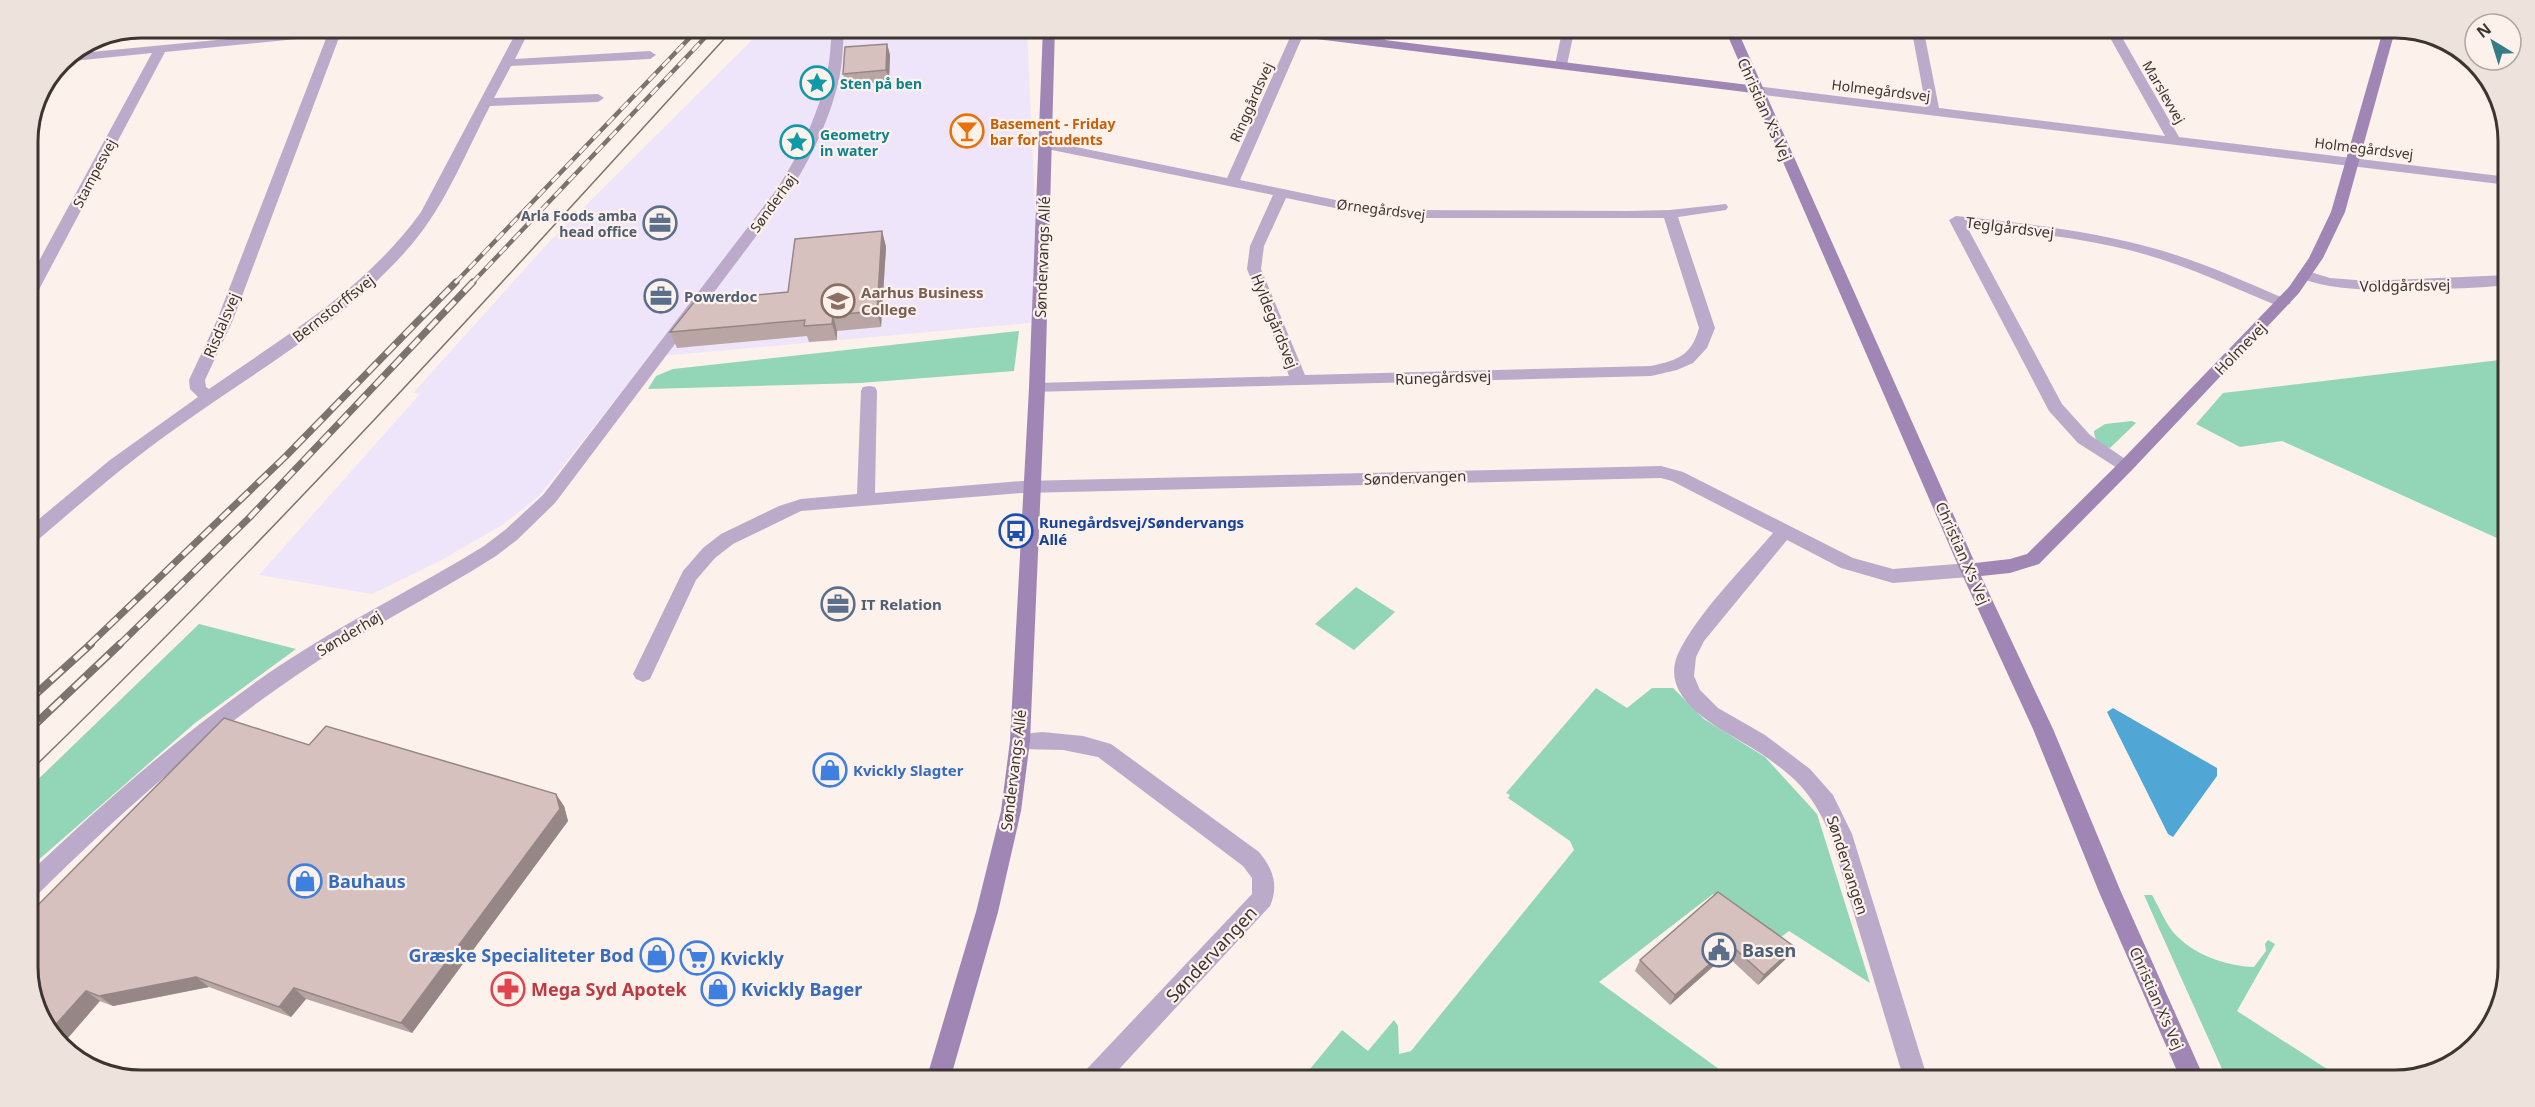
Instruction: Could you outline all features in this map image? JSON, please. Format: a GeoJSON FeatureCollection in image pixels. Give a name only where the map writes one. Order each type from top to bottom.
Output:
{"type":"FeatureCollection","features":[{"type":"Feature","properties":{"kind":"street"},"geometry":{"type":"LineString","coordinates":[[82,56],[273,38]]}},
{"type":"Feature","properties":{"kind":"street","name":"Risdalsvej"},"geometry":{"type":"LineString","coordinates":[[209,397],[198,389],[197,380],[225,320],[332,38]]}},
{"type":"Feature","properties":{"kind":"street","name":"Bernstorffsvej"},"geometry":{"type":"LineString","coordinates":[[209,397],[366,285],[412,236],[428,213],[519,38]]}},
{"type":"Feature","properties":{"kind":"street","name":"Sønderhøj"},"geometry":{"type":"LineString","coordinates":[[38,880],[112,812],[219,721],[327,645],[467,566],[511,535],[549,499],[797,169],[827,99],[834,72],[837,38]]}},
{"type":"Feature","properties":{"kind":"street","name":"Søndervangs Allé"},"geometry":{"type":"LineString","coordinates":[[941,1070],[987,912],[1011,811],[1020,741],[1047,145],[1049,38]]}},
{"type":"Feature","properties":{"kind":"street","name":"Ringgårdsvej"},"geometry":{"type":"LineString","coordinates":[[1232,183],[1296,38]]}},
{"type":"Feature","properties":{"kind":"street","name":"Holmegårdsvej"},"geometry":{"type":"LineString","coordinates":[[1338,38],[2497,180]]}},
{"type":"Feature","properties":{"kind":"street"},"geometry":{"type":"LineString","coordinates":[[1378,43],[1380,38]]}},
{"type":"Feature","properties":{"kind":"street"},"geometry":{"type":"LineString","coordinates":[[1561,65],[1567,38]]}},
{"type":"Feature","properties":{"kind":"street","name":"Christian X's Vej"},"geometry":{"type":"LineString","coordinates":[[1735,38],[1910,430],[1969,570],[2043,729],[2110,892],[2189,1070]]}},
{"type":"Feature","properties":{"kind":"street"},"geometry":{"type":"LineString","coordinates":[[1919,38],[1933,111]]}},
{"type":"Feature","properties":{"kind":"street","name":"Marslevvej"},"geometry":{"type":"LineString","coordinates":[[2116,38],[2175,141]]}},
{"type":"Feature","properties":{"kind":"street","name":"Holmevej"},"geometry":{"type":"LineString","coordinates":[[1969,570],[2010,566],[2033,559],[2283,303],[2304,275],[2333,224],[2387,38]]}},
{"type":"Feature","properties":{"kind":"street","name":"Stampesvej"},"geometry":{"type":"LineString","coordinates":[[38,276],[160,49]]}},
{"type":"Feature","properties":{"kind":"street"},"geometry":{"type":"LineString","coordinates":[[506,63],[650,55]]}},
{"type":"Feature","properties":{"kind":"street"},"geometry":{"type":"LineString","coordinates":[[486,102],[598,98]]}},
{"type":"Feature","properties":{"kind":"street","name":"Ørnegårdsvej"},"geometry":{"type":"LineString","coordinates":[[1047,145],[1364,210],[1398,214],[1670,214],[1721,207]]}},
{"type":"Feature","properties":{"kind":"street","name":"Hyldegårdsvej"},"geometry":{"type":"LineString","coordinates":[[1281,193],[1257,246],[1254,268],[1299,381]]}},
{"type":"Feature","properties":{"kind":"street","name":"Runegårdsvej"},"geometry":{"type":"LineString","coordinates":[[1037,388],[1651,371],[1674,366],[1694,357],[1704,343],[1707,328],[1670,214]]}},
{"type":"Feature","properties":{"kind":"street","name":"Teglgårdsvej"},"geometry":{"type":"LineString","coordinates":[[2125,467],[2084,438],[2055,407],[1956,220],[2076,235],[2138,249],[2178,261],[2283,303]]}},
{"type":"Feature","properties":{"kind":"street","name":"Voldgårdsvej"},"geometry":{"type":"LineString","coordinates":[[2304,275],[2326,284],[2348,286],[2474,284],[2497,281]]}},
{"type":"Feature","properties":{"kind":"street"},"geometry":{"type":"LineString","coordinates":[[866,499],[869,392]]}},
{"type":"Feature","properties":{"kind":"street"},"geometry":{"type":"LineString","coordinates":[[38,530],[116,464],[209,397]]}},
{"type":"Feature","properties":{"kind":"street","name":"Søndervangen"},"geometry":{"type":"LineString","coordinates":[[1031,487],[1651,472],[1677,476],[1847,563],[1875,572],[1911,576],[1969,570]]}},
{"type":"Feature","properties":{"kind":"street"},"geometry":{"type":"LineString","coordinates":[[643,674],[689,576],[709,553],[727,539],[796,507],[866,499],[1031,487]]}},
{"type":"Feature","properties":{"kind":"street","name":"Søndervangen"},"geometry":{"type":"LineString","coordinates":[[1785,531],[1697,636],[1686,657],[1684,676],[1692,695],[1711,714],[1782,757],[1803,775],[1826,801],[1841,834],[1913,1070]]}},
{"type":"Feature","properties":{"kind":"street","name":"Søndervangen"},"geometry":{"type":"LineString","coordinates":[[1020,741],[1057,740],[1083,743],[1104,750],[1251,859],[1262,872],[1266,887],[1262,899],[1102,1070]]}},
{"type":"Feature","properties":{"kind":"shaded area"},"geometry":{"type":"Polygon","coordinates":[[[754,38],[1027,38],[1040,322],[649,357],[540,495],[504,524],[440,561],[372,594],[259,575],[420,394],[413,393],[550,241],[754,38]]]}},
{"type":"Feature","properties":{"kind":"green space"},"geometry":{"type":"Polygon","coordinates":[[[1019,331],[1014,371],[860,383],[648,389],[656,376],[673,369],[1019,331]]]}},
{"type":"Feature","properties":{"kind":"green space"},"geometry":{"type":"Polygon","coordinates":[[[2497,360],[2497,538],[2282,441],[2240,447],[2196,424],[2223,393],[2497,360]]]}},
{"type":"Feature","properties":{"kind":"green space"},"geometry":{"type":"Polygon","coordinates":[[[2132,421],[2136,423],[2110,448],[2095,438],[2094,431],[2105,424],[2132,421]]]}},
{"type":"Feature","properties":{"kind":"green space"},"geometry":{"type":"Polygon","coordinates":[[[1356,587],[1395,612],[1354,650],[1315,624],[1356,587]]]}},
{"type":"Feature","properties":{"kind":"green space"},"geometry":{"type":"Polygon","coordinates":[[[199,624],[296,649],[195,723],[38,860],[38,779],[199,624]]]}},
{"type":"Feature","properties":{"kind":"green space"},"geometry":{"type":"Polygon","coordinates":[[[1596,688],[1627,708],[1652,688],[1673,688],[1704,719],[1765,757],[1817,814],[1870,983],[1789,931],[1777,940],[1713,894],[1599,982],[1720,1070],[1309,1070],[1342,1030],[1368,1051],[1394,1020],[1398,1026],[1399,1054],[1411,1051],[1574,850],[1570,841],[1508,798],[1510,795],[1506,793],[1596,688]]]}},
{"type":"Feature","properties":{"kind":"green space"},"geometry":{"type":"Polygon","coordinates":[[[2144,895],[2152,895],[2170,928],[2181,940],[2210,958],[2254,967],[2266,951],[2265,944],[2268,940],[2275,944],[2237,1011],[2328,1070],[2223,1070],[2144,895]]]}},
{"type":"Feature","properties":{"kind":"water"},"geometry":{"type":"Polygon","coordinates":[[[2113,708],[2217,768],[2217,776],[2173,837],[2168,834],[2107,712],[2113,708]]]}},
{"type":"Feature","properties":{"kind":"building"},"geometry":{"type":"Polygon","coordinates":[[[887,44],[886,70],[843,74],[845,47],[887,44]]]}},
{"type":"Feature","properties":{"kind":"building","name":"Aarhus Business College"},"geometry":{"type":"Polygon","coordinates":[[[882,231],[877,311],[833,315],[832,324],[804,326],[805,320],[670,332],[695,301],[788,292],[795,239],[882,231]]]}},
{"type":"Feature","properties":{"kind":"building","name":"Bauhaus"},"geometry":{"type":"Polygon","coordinates":[[[224,718],[309,745],[326,726],[556,794],[560,809],[401,1023],[294,988],[279,1007],[196,977],[99,996],[86,991],[56,1025],[45,1006],[38,973],[38,905],[224,718]]]}},
{"type":"Feature","properties":{"kind":"building","name":"Basen"},"geometry":{"type":"Polygon","coordinates":[[[1718,892],[1795,947],[1764,975],[1731,945],[1675,995],[1640,960],[1718,892]]]}},
{"type":"Feature","properties":{"kind":"tram line"},"geometry":{"type":"LineString","coordinates":[[38,763],[299,500],[475,312],[725,38]]}},
{"type":"Feature","properties":{"kind":"railway"},"geometry":{"type":"LineString","coordinates":[[455,283],[689,38]]}},
{"type":"Feature","properties":{"kind":"railway"},"geometry":{"type":"LineString","coordinates":[[472,283],[705,38]]}},
{"type":"Feature","properties":{"kind":"railway"},"geometry":{"type":"LineString","coordinates":[[89,645],[286,456],[456,282]]}},
{"type":"Feature","properties":{"kind":"railway"},"geometry":{"type":"LineString","coordinates":[[119,645],[250,517],[473,282]]}},
{"type":"Feature","properties":{"kind":"railway"},"geometry":{"type":"LineString","coordinates":[[38,692],[91,644]]}},
{"type":"Feature","properties":{"kind":"railway"},"geometry":{"type":"LineString","coordinates":[[38,722],[120,644]]}},
{"type":"Feature","properties":{"kind":"place","name":"Sten på ben"},"geometry":{"type":"Point","coordinates":[817,83]}},
{"type":"Feature","properties":{"kind":"place","name":"Basement - Friday bar for students"},"geometry":{"type":"Point","coordinates":[967,131]}},
{"type":"Feature","properties":{"kind":"place","name":"Geometry in water"},"geometry":{"type":"Point","coordinates":[797,142]}},
{"type":"Feature","properties":{"kind":"place","name":"Arla Foods amba head office"},"geometry":{"type":"Point","coordinates":[660,223]}},
{"type":"Feature","properties":{"kind":"place","name":"Powerdoc"},"geometry":{"type":"Point","coordinates":[661,296]}},
{"type":"Feature","properties":{"kind":"place","name":"Aarhus Business College"},"geometry":{"type":"Point","coordinates":[838,301]}},
{"type":"Feature","properties":{"kind":"place","name":"Runegårdsvej/Søndervangs Allé"},"geometry":{"type":"Point","coordinates":[1016,531]}},
{"type":"Feature","properties":{"kind":"place","name":"IT Relation"},"geometry":{"type":"Point","coordinates":[838,604]}},
{"type":"Feature","properties":{"kind":"place","name":"Kvickly Slagter"},"geometry":{"type":"Point","coordinates":[830,770]}},
{"type":"Feature","properties":{"kind":"place","name":"Bauhaus"},"geometry":{"type":"Point","coordinates":[305,881]}},
{"type":"Feature","properties":{"kind":"place","name":"Basen"},"geometry":{"type":"Point","coordinates":[1719,950]}},
{"type":"Feature","properties":{"kind":"place","name":"Græske Specialiteter Bod"},"geometry":{"type":"Point","coordinates":[657,955]}},
{"type":"Feature","properties":{"kind":"place","name":"Kvickly"},"geometry":{"type":"Point","coordinates":[697,958]}},
{"type":"Feature","properties":{"kind":"place","name":"Mega Syd Apotek"},"geometry":{"type":"Point","coordinates":[508,989]}},
{"type":"Feature","properties":{"kind":"place","name":"Kvickly Bager"},"geometry":{"type":"Point","coordinates":[718,989]}}]}
